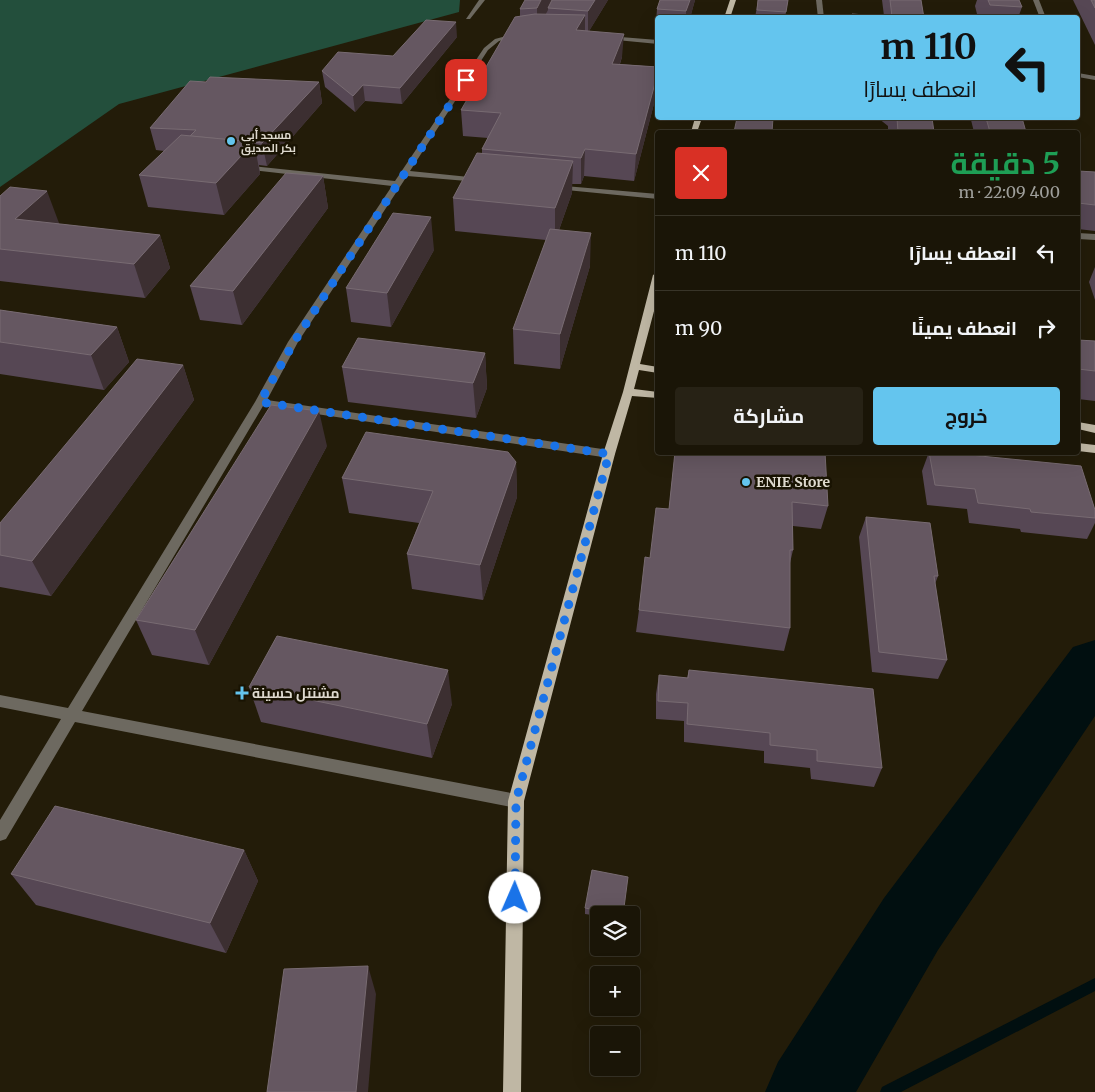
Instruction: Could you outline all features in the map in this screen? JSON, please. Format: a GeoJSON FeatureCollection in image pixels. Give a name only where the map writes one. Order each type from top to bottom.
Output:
{"type":"FeatureCollection","features":[{"type":"Feature","properties":{"kind":"main road"},"geometry":{"type":"LineString","coordinates":[[728,15],[733,0]]}},
{"type":"Feature","properties":{"kind":"main road"},"geometry":{"type":"LineString","coordinates":[[512,1092],[516,801],[655,286]]}},
{"type":"Feature","properties":{"kind":"main road"},"geometry":{"type":"LineString","coordinates":[[634,366],[655,370]]}},
{"type":"Feature","properties":{"kind":"main road"},"geometry":{"type":"LineString","coordinates":[[628,392],[655,396]]}},
{"type":"Feature","properties":{"kind":"main road"},"geometry":{"type":"LineString","coordinates":[[1080,426],[1094,429]]}},
{"type":"Feature","properties":{"kind":"main road"},"geometry":{"type":"LineString","coordinates":[[1080,447],[1095,449]]}},
{"type":"Feature","properties":{"kind":"street"},"geometry":{"type":"LineString","coordinates":[[468,18],[482,0]]}},
{"type":"Feature","properties":{"kind":"street"},"geometry":{"type":"LineString","coordinates":[[819,0],[821,15]]}},
{"type":"Feature","properties":{"kind":"street"},"geometry":{"type":"LineString","coordinates":[[1036,0],[1042,15]]}},
{"type":"Feature","properties":{"kind":"street"},"geometry":{"type":"LineString","coordinates":[[0,834],[260,402],[294,342],[486,49],[498,40],[523,35]]}},
{"type":"Feature","properties":{"kind":"street"},"geometry":{"type":"LineString","coordinates":[[599,38],[655,42]]}},
{"type":"Feature","properties":{"kind":"street"},"geometry":{"type":"LineString","coordinates":[[1080,76],[1095,78]]}},
{"type":"Feature","properties":{"kind":"street"},"geometry":{"type":"LineString","coordinates":[[238,167],[398,184]]}},
{"type":"Feature","properties":{"kind":"street"},"geometry":{"type":"LineString","coordinates":[[405,173],[492,181]]}},
{"type":"Feature","properties":{"kind":"street"},"geometry":{"type":"LineString","coordinates":[[551,187],[655,197]]}},
{"type":"Feature","properties":{"kind":"street"},"geometry":{"type":"LineString","coordinates":[[1080,236],[1095,237]]}},
{"type":"Feature","properties":{"kind":"street"},"geometry":{"type":"LineString","coordinates":[[260,402],[609,454]]}},
{"type":"Feature","properties":{"kind":"street"},"geometry":{"type":"LineString","coordinates":[[0,702],[73,714],[516,801]]}},
{"type":"Feature","properties":{"kind":"green space"},"geometry":{"type":"Polygon","coordinates":[[[0,0],[460,0],[459,12],[119,104],[0,187],[0,0]]]}},
{"type":"Feature","properties":{"kind":"building"},"geometry":{"type":"Polygon","coordinates":[[[525,0],[541,0],[537,8],[520,9],[525,0]]]}},
{"type":"Feature","properties":{"kind":"building"},"geometry":{"type":"Polygon","coordinates":[[[552,0],[595,0],[588,11],[548,8],[552,0]]]}},
{"type":"Feature","properties":{"kind":"building"},"geometry":{"type":"Polygon","coordinates":[[[660,0],[690,0],[686,11],[657,9],[660,0]]]}},
{"type":"Feature","properties":{"kind":"building"},"geometry":{"type":"Polygon","coordinates":[[[758,0],[788,0],[786,12],[757,10],[758,0]]]}},
{"type":"Feature","properties":{"kind":"building"},"geometry":{"type":"Polygon","coordinates":[[[890,0],[921,0],[924,15],[892,15],[890,0]]]}},
{"type":"Feature","properties":{"kind":"building"},"geometry":{"type":"Polygon","coordinates":[[[988,0],[1019,0],[1022,7],[990,5],[988,0]]]}},
{"type":"Feature","properties":{"kind":"building"},"geometry":{"type":"Polygon","coordinates":[[[1091,0],[1095,0],[1095,8],[1091,0]]]}},
{"type":"Feature","properties":{"kind":"building"},"geometry":{"type":"Polygon","coordinates":[[[535,14],[585,15],[576,30],[624,34],[612,64],[655,67],[655,83],[636,154],[585,149],[581,158],[482,149],[501,113],[461,110],[515,17],[535,14]]]}},
{"type":"Feature","properties":{"kind":"building"},"geometry":{"type":"Polygon","coordinates":[[[426,20],[456,22],[400,88],[363,85],[353,96],[322,71],[338,52],[393,56],[426,20]]]}},
{"type":"Feature","properties":{"kind":"building"},"geometry":{"type":"Polygon","coordinates":[[[210,77],[319,82],[262,143],[190,136],[196,130],[150,128],[190,81],[206,82],[210,77]]]}},
{"type":"Feature","properties":{"kind":"building"},"geometry":{"type":"Polygon","coordinates":[[[737,120],[773,120],[772,130],[734,130],[737,120]]]}},
{"type":"Feature","properties":{"kind":"building"},"geometry":{"type":"Polygon","coordinates":[[[897,120],[932,120],[934,130],[898,130],[897,120]]]}},
{"type":"Feature","properties":{"kind":"building"},"geometry":{"type":"Polygon","coordinates":[[[987,120],[1023,120],[1025,130],[989,130],[987,120]]]}},
{"type":"Feature","properties":{"kind":"building"},"geometry":{"type":"Polygon","coordinates":[[[181,135],[254,142],[216,183],[139,175],[181,135]]]}},
{"type":"Feature","properties":{"kind":"building"},"geometry":{"type":"Polygon","coordinates":[[[477,153],[573,161],[555,208],[453,198],[477,153]]]}},
{"type":"Feature","properties":{"kind":"building"},"geometry":{"type":"Polygon","coordinates":[[[1080,171],[1095,172],[1095,205],[1080,203],[1080,171]]]}},
{"type":"Feature","properties":{"kind":"building"},"geometry":{"type":"Polygon","coordinates":[[[286,173],[323,176],[233,291],[190,286],[286,173]]]}},
{"type":"Feature","properties":{"kind":"building"},"geometry":{"type":"Polygon","coordinates":[[[10,187],[47,191],[15,219],[160,235],[134,264],[0,249],[0,196],[10,187]]]}},
{"type":"Feature","properties":{"kind":"building"},"geometry":{"type":"Polygon","coordinates":[[[393,213],[431,217],[387,293],[346,288],[393,213]]]}},
{"type":"Feature","properties":{"kind":"building"},"geometry":{"type":"Polygon","coordinates":[[[550,229],[591,233],[560,334],[513,329],[550,229]]]}},
{"type":"Feature","properties":{"kind":"building"},"geometry":{"type":"Polygon","coordinates":[[[0,310],[117,327],[91,355],[0,342],[0,310]]]}},
{"type":"Feature","properties":{"kind":"building"},"geometry":{"type":"Polygon","coordinates":[[[358,338],[485,353],[473,383],[342,367],[358,338]]]}},
{"type":"Feature","properties":{"kind":"building"},"geometry":{"type":"Polygon","coordinates":[[[1080,340],[1095,341],[1095,371],[1080,369],[1080,340]]]}},
{"type":"Feature","properties":{"kind":"building"},"geometry":{"type":"Polygon","coordinates":[[[137,359],[183,365],[32,561],[0,555],[0,523],[137,359]]]}},
{"type":"Feature","properties":{"kind":"building"},"geometry":{"type":"Polygon","coordinates":[[[271,405],[319,411],[195,630],[136,620],[271,405]]]}},
{"type":"Feature","properties":{"kind":"building"},"geometry":{"type":"Polygon","coordinates":[[[366,432],[508,452],[516,462],[480,565],[407,554],[433,491],[342,478],[366,432]]]}},
{"type":"Feature","properties":{"kind":"building"},"geometry":{"type":"Polygon","coordinates":[[[675,455],[825,455],[828,506],[792,502],[793,550],[790,550],[790,628],[639,610],[645,557],[650,558],[656,508],[669,509],[675,455]]]}},
{"type":"Feature","properties":{"kind":"building"},"geometry":{"type":"Polygon","coordinates":[[[930,455],[970,455],[1081,466],[1095,510],[1095,518],[1031,512],[1030,509],[978,503],[975,489],[935,485],[930,455]]]}},
{"type":"Feature","properties":{"kind":"building"},"geometry":{"type":"Polygon","coordinates":[[[866,517],[930,523],[938,576],[934,576],[947,660],[879,652],[866,517]]]}},
{"type":"Feature","properties":{"kind":"building"},"geometry":{"type":"Polygon","coordinates":[[[277,636],[448,670],[427,724],[249,687],[277,636]]]}},
{"type":"Feature","properties":{"kind":"building"},"geometry":{"type":"Polygon","coordinates":[[[689,670],[873,689],[882,768],[817,761],[817,750],[770,745],[770,733],[687,724],[688,703],[658,701],[659,675],[688,678],[689,670]]]}},
{"type":"Feature","properties":{"kind":"building"},"geometry":{"type":"Polygon","coordinates":[[[55,806],[244,850],[210,923],[11,874],[55,806]]]}},
{"type":"Feature","properties":{"kind":"building"},"geometry":{"type":"Polygon","coordinates":[[[592,870],[628,877],[624,906],[590,906],[590,909],[585,908],[592,870]]]}},
{"type":"Feature","properties":{"kind":"building"},"geometry":{"type":"Polygon","coordinates":[[[368,966],[356,1092],[267,1092],[284,969],[368,966]]]}},
{"type":"Feature","properties":{"kind":"waterway"},"geometry":{"type":"LineString","coordinates":[[808,1092],[911,924],[1095,665]]}},
{"type":"Feature","properties":{"kind":"waterway"},"geometry":{"type":"LineString","coordinates":[[887,1092],[1095,984]]}},
{"type":"Feature","properties":{"kind":"place","name":"مسجد أبي بكر الصديق"},"geometry":{"type":"Point","coordinates":[231,141]}},
{"type":"Feature","properties":{"kind":"place","name":"ENIE Store"},"geometry":{"type":"Point","coordinates":[746,482]}},
{"type":"Feature","properties":{"kind":"place","name":"مشنتل حسينة"},"geometry":{"type":"Point","coordinates":[242,693]}},
{"type":"Feature","properties":{"kind":"route"},"geometry":{"type":"LineString","coordinates":[[466,80],[294,342],[260,402],[609,454],[516,801],[515,898]]}}]}
